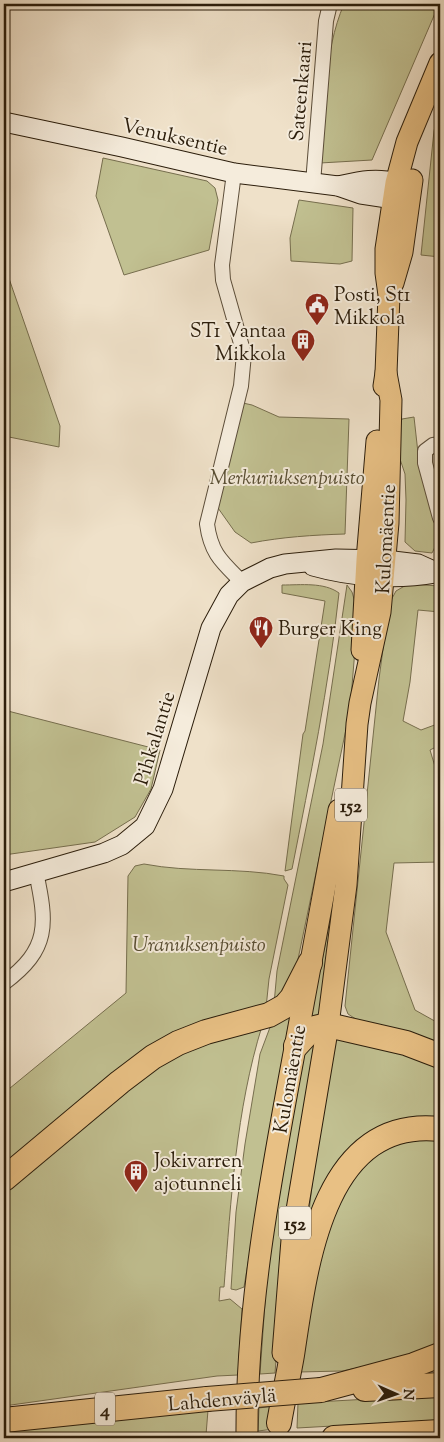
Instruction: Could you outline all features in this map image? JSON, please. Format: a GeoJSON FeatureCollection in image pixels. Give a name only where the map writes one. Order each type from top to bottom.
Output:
{"type":"FeatureCollection","features":[{"type":"Feature","properties":{"kind":"highway"},"geometry":{"type":"LineString","coordinates":[[4,1179],[152,1057],[178,1042],[206,1032],[269,1015],[284,1006],[292,998],[310,963]]}},
{"type":"Feature","properties":{"kind":"highway"},"geometry":{"type":"LineString","coordinates":[[296,1046],[308,1032],[328,1024],[406,1043],[440,1056]]}},
{"type":"Feature","properties":{"kind":"highway"},"geometry":{"type":"LineString","coordinates":[[279,1430],[308,1263],[324,1209],[333,1190],[356,1157],[370,1144],[403,1130],[440,1129]]}},
{"type":"Feature","properties":{"kind":"highway"},"geometry":{"type":"LineString","coordinates":[[321,1390],[414,1365],[440,1355]]}},
{"type":"Feature","properties":{"kind":"highway","name":"Lahdenväylä"},"geometry":{"type":"LineString","coordinates":[[4,1420],[207,1399],[321,1390],[440,1386]]}},
{"type":"Feature","properties":{"kind":"highway"},"geometry":{"type":"LineString","coordinates":[[334,1438],[440,1432]]}},
{"type":"Feature","properties":{"kind":"main road","name":"Kulomäentie"},"geometry":{"type":"LineString","coordinates":[[247,1438],[254,1297],[270,1185],[360,703],[375,568],[380,406],[386,373],[389,295],[386,273],[386,249],[400,192],[407,142],[424,106],[440,63]]}},
{"type":"Feature","properties":{"kind":"main road","name":"Kulomäentie"},"geometry":{"type":"LineString","coordinates":[[279,1430],[284,1332],[292,1240],[328,1024],[346,885],[357,724]]}},
{"type":"Feature","properties":{"kind":"street","name":"Sateenkaari"},"geometry":{"type":"LineString","coordinates":[[313,183],[326,21],[330,4]]}},
{"type":"Feature","properties":{"kind":"street","name":"Venuksentie"},"geometry":{"type":"LineString","coordinates":[[4,122],[234,173],[338,186],[363,180],[400,192]]}},
{"type":"Feature","properties":{"kind":"street"},"geometry":{"type":"LineString","coordinates":[[234,173],[222,265],[224,280],[244,354],[244,367],[242,386],[207,524],[209,541],[214,551],[242,582]]}},
{"type":"Feature","properties":{"kind":"street"},"geometry":{"type":"LineString","coordinates":[[440,444],[433,445],[425,452],[440,518]]}},
{"type":"Feature","properties":{"kind":"street","name":"Pihkalantie"},"geometry":{"type":"LineString","coordinates":[[4,882],[104,853],[122,845],[144,826],[163,789],[211,628],[229,594],[242,582],[270,568],[285,564],[301,563],[337,572],[418,564],[438,574]]}},
{"type":"Feature","properties":{"kind":"street"},"geometry":{"type":"LineString","coordinates":[[4,983],[32,958],[40,944],[43,914],[36,872]]}},
{"type":"Feature","properties":{"kind":"green space"},"geometry":{"type":"Polygon","coordinates":[[[344,4],[439,4],[372,160],[320,163],[328,62],[337,23],[344,4]]]}},
{"type":"Feature","properties":{"kind":"green space"},"geometry":{"type":"Polygon","coordinates":[[[440,103],[440,257],[421,255],[434,131],[440,103]]]}},
{"type":"Feature","properties":{"kind":"green space"},"geometry":{"type":"Polygon","coordinates":[[[103,158],[207,181],[215,188],[218,200],[209,250],[124,275],[96,196],[103,158]]]}},
{"type":"Feature","properties":{"kind":"green space"},"geometry":{"type":"Polygon","coordinates":[[[299,200],[353,208],[352,261],[340,264],[291,261],[290,238],[299,200]]]}},
{"type":"Feature","properties":{"kind":"green space"},"geometry":{"type":"Polygon","coordinates":[[[4,264],[60,426],[59,447],[4,436],[4,264]]]}},
{"type":"Feature","properties":{"kind":"green space","name":"Merkuriuksenpuisto"},"geometry":{"type":"Polygon","coordinates":[[[243,403],[279,417],[349,419],[345,534],[274,539],[251,543],[235,532],[218,508],[243,403]]]}},
{"type":"Feature","properties":{"kind":"green space"},"geometry":{"type":"Polygon","coordinates":[[[414,417],[418,453],[439,539],[432,553],[415,551],[405,542],[405,474],[398,453],[398,427],[402,419],[414,417]]]}},
{"type":"Feature","properties":{"kind":"green space"},"geometry":{"type":"Polygon","coordinates":[[[408,584],[440,586],[440,612],[418,610],[410,682],[403,721],[421,730],[440,723],[440,745],[430,750],[440,783],[440,862],[394,863],[386,932],[415,1010],[440,1024],[440,1049],[365,1025],[348,1014],[345,1006],[379,679],[389,604],[396,591],[408,584]]]}},
{"type":"Feature","properties":{"kind":"green space"},"geometry":{"type":"Polygon","coordinates":[[[282,585],[319,586],[333,589],[339,593],[335,628],[306,801],[292,869],[285,871],[303,734],[325,601],[282,593],[282,585]]]}},
{"type":"Feature","properties":{"kind":"green space"},"geometry":{"type":"Polygon","coordinates":[[[347,585],[352,592],[358,613],[350,710],[297,964],[290,986],[274,1004],[277,971],[323,744],[347,585]]]}},
{"type":"Feature","properties":{"kind":"green space"},"geometry":{"type":"Polygon","coordinates":[[[4,710],[160,750],[151,789],[135,817],[95,842],[4,855],[4,710]]]}},
{"type":"Feature","properties":{"kind":"green space","name":"Uranuksenpuisto"},"geometry":{"type":"Polygon","coordinates":[[[144,864],[161,867],[267,873],[284,876],[288,885],[269,979],[266,1008],[224,1019],[4,1170],[4,1093],[126,993],[128,876],[135,866],[144,864]]]}},
{"type":"Feature","properties":{"kind":"green space"},"geometry":{"type":"Polygon","coordinates":[[[336,890],[321,1017],[315,1021],[311,1016],[336,890]]]}},
{"type":"Feature","properties":{"kind":"green space"},"geometry":{"type":"Polygon","coordinates":[[[290,1016],[244,1287],[236,1290],[231,1289],[236,1212],[260,1054],[272,1022],[290,1016]]]}},
{"type":"Feature","properties":{"kind":"green space"},"geometry":{"type":"Polygon","coordinates":[[[262,1026],[253,1058],[240,1123],[232,1188],[224,1287],[220,1287],[219,1301],[230,1299],[242,1309],[238,1375],[217,1376],[4,1406],[4,1189],[181,1046],[262,1026]]]}},
{"type":"Feature","properties":{"kind":"green space"},"geometry":{"type":"Polygon","coordinates":[[[341,1035],[440,1063],[440,1120],[420,1118],[406,1120],[368,1136],[303,1264],[315,1159],[336,1039],[341,1035]]]}},
{"type":"Feature","properties":{"kind":"green space"},"geometry":{"type":"Polygon","coordinates":[[[316,1038],[284,1259],[275,1373],[260,1374],[266,1288],[275,1216],[301,1059],[316,1038]]]}},
{"type":"Feature","properties":{"kind":"green space"},"geometry":{"type":"Polygon","coordinates":[[[405,1137],[440,1138],[440,1345],[426,1354],[342,1371],[299,1372],[312,1285],[333,1211],[362,1164],[405,1137]]]}},
{"type":"Feature","properties":{"kind":"green space"},"geometry":{"type":"Polygon","coordinates":[[[440,1395],[440,1420],[297,1428],[298,1403],[440,1395]]]}},
{"type":"Feature","properties":{"kind":"green space"},"geometry":{"type":"Polygon","coordinates":[[[274,1406],[274,1429],[258,1431],[259,1408],[274,1406]]]}},
{"type":"Feature","properties":{"kind":"green space"},"geometry":{"type":"Polygon","coordinates":[[[208,1410],[206,1435],[176,1438],[4,1438],[4,1431],[208,1410]]]}},
{"type":"Feature","properties":{"kind":"place","name":"Posti, St1 Mikkola"},"geometry":{"type":"Point","coordinates":[317,326]}},
{"type":"Feature","properties":{"kind":"place","name":"ST1 Vantaa Mikkola"},"geometry":{"type":"Point","coordinates":[303,362]}},
{"type":"Feature","properties":{"kind":"place","name":"Burger King"},"geometry":{"type":"Point","coordinates":[261,649]}},
{"type":"Feature","properties":{"kind":"place","name":"Jokivarren ajotunneli"},"geometry":{"type":"Point","coordinates":[136,1193]}}]}
